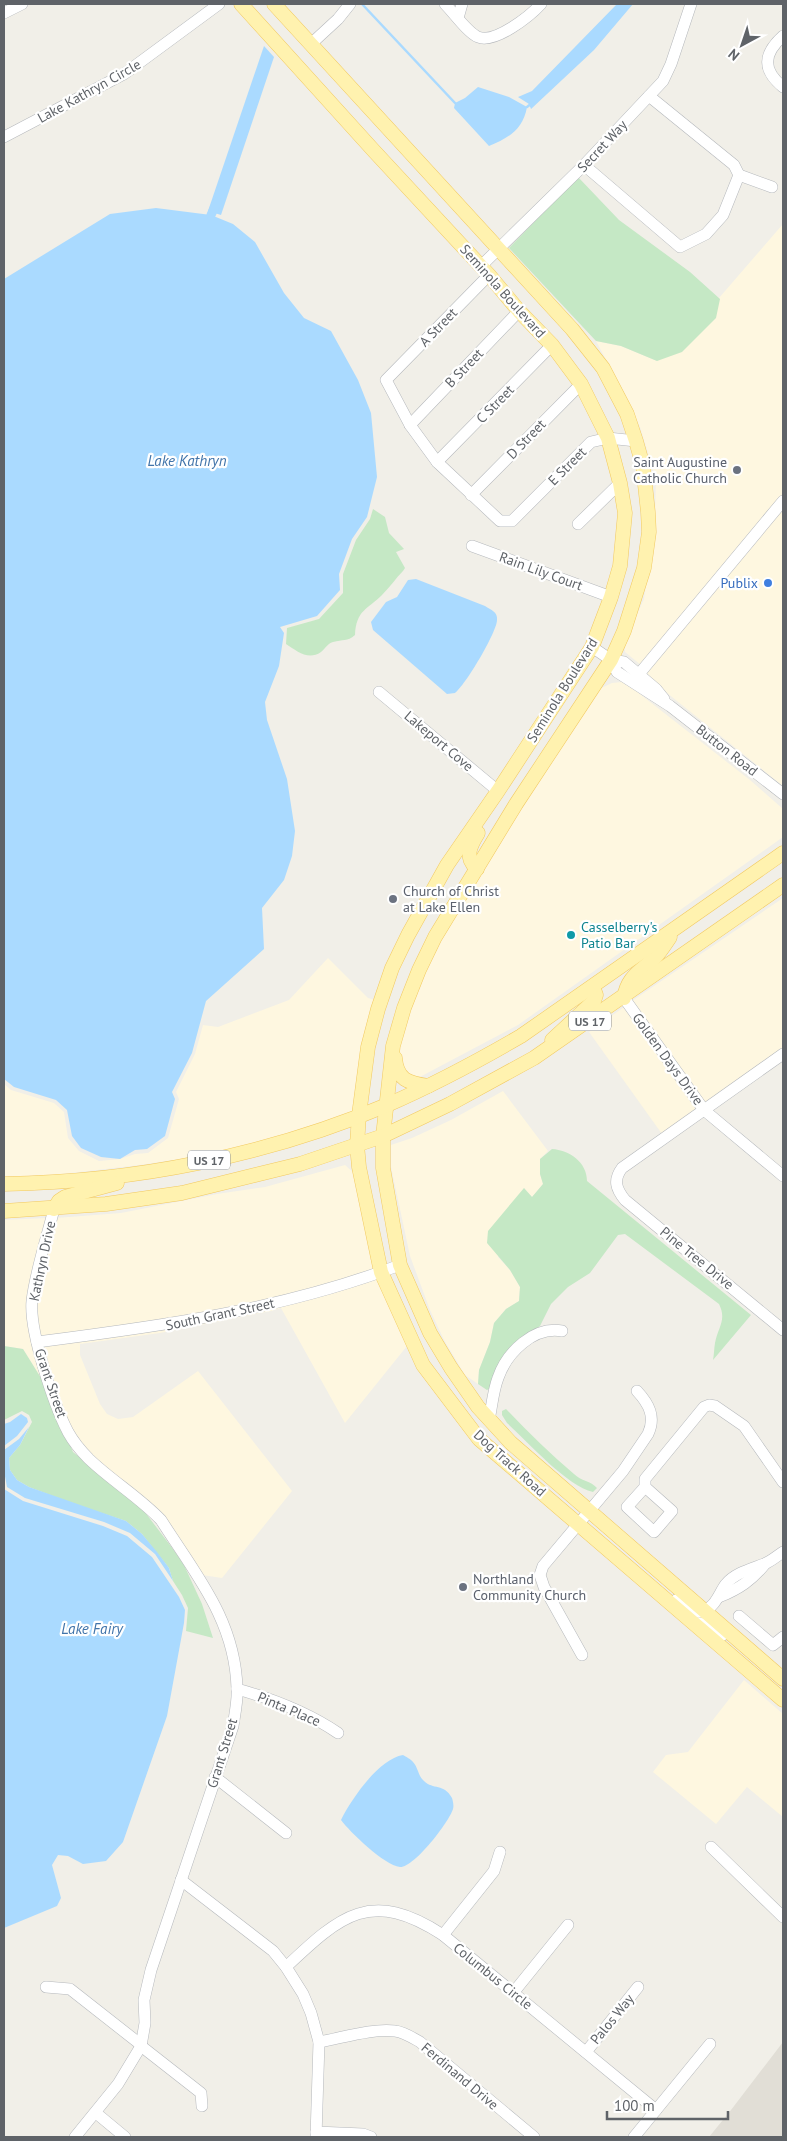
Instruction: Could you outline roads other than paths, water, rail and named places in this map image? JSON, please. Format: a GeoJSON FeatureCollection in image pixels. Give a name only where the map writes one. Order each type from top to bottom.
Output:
{"type":"FeatureCollection","features":[{"type":"Feature","properties":{"kind":"main road","name":"Seminola Boulevard"},"geometry":{"type":"LineString","coordinates":[[241,4],[552,345],[581,384],[608,438],[620,483],[624,513],[624,533],[620,566],[611,597],[592,647],[498,791],[447,864],[392,968],[368,1047],[357,1145]]}},
{"type":"Feature","properties":{"kind":"main road","name":"Seminola Boulevard"},"geometry":{"type":"LineString","coordinates":[[274,4],[572,329],[602,368],[627,414],[643,466],[649,532],[639,583],[624,632],[611,660],[516,804],[436,937],[419,970],[404,1008],[393,1046],[383,1136]]}},
{"type":"Feature","properties":{"kind":"main road"},"geometry":{"type":"LineString","coordinates":[[477,869],[471,862],[470,848],[496,806],[499,799],[498,791]]}},
{"type":"Feature","properties":{"kind":"main road","name":"US 17"},"geometry":{"type":"LineString","coordinates":[[5,1186],[105,1178],[186,1165],[294,1138],[386,1105],[428,1086],[521,1036],[783,853]]}},
{"type":"Feature","properties":{"kind":"main road","name":"US 17"},"geometry":{"type":"LineString","coordinates":[[4,1211],[54,1209],[148,1198],[220,1185],[300,1164],[383,1136],[450,1104],[534,1058],[624,998],[783,885]]}},
{"type":"Feature","properties":{"kind":"main road"},"geometry":{"type":"LineString","coordinates":[[624,998],[630,979],[657,955],[676,928]]}},
{"type":"Feature","properties":{"kind":"main road"},"geometry":{"type":"LineString","coordinates":[[534,1058],[591,1004],[596,995],[593,987]]}},
{"type":"Feature","properties":{"kind":"main road"},"geometry":{"type":"LineString","coordinates":[[393,1046],[396,1070],[402,1078],[413,1084],[428,1086]]}},
{"type":"Feature","properties":{"kind":"main road","name":"Dog Track Road"},"geometry":{"type":"LineString","coordinates":[[383,1136],[383,1168],[400,1265],[430,1333],[467,1392],[511,1443],[783,1679]]}},
{"type":"Feature","properties":{"kind":"main road","name":"Dog Track Road"},"geometry":{"type":"LineString","coordinates":[[357,1145],[359,1167],[381,1272],[424,1365],[474,1432],[783,1700]]}},
{"type":"Feature","properties":{"kind":"main road"},"geometry":{"type":"LineString","coordinates":[[54,1209],[59,1201],[65,1197],[106,1187],[146,1172]]}},
{"type":"Feature","properties":{"kind":"street"},"geometry":{"type":"LineString","coordinates":[[4,13],[22,4]]}},
{"type":"Feature","properties":{"kind":"street","name":"Lake Kathryn Circle"},"geometry":{"type":"LineString","coordinates":[[4,137],[124,74],[219,4]]}},
{"type":"Feature","properties":{"kind":"street"},"geometry":{"type":"LineString","coordinates":[[312,44],[338,19],[350,4]]}},
{"type":"Feature","properties":{"kind":"street"},"geometry":{"type":"LineString","coordinates":[[445,4],[471,32],[478,37],[485,38],[505,32],[521,22],[541,4]]}},
{"type":"Feature","properties":{"kind":"street"},"geometry":{"type":"LineString","coordinates":[[458,18],[462,4]]}},
{"type":"Feature","properties":{"kind":"street","name":"Secret Way"},"geometry":{"type":"LineString","coordinates":[[485,270],[499,250],[584,165],[663,81],[671,64],[691,4]]}},
{"type":"Feature","properties":{"kind":"street"},"geometry":{"type":"LineString","coordinates":[[783,36],[772,48],[767,60],[770,74],[783,86]]}},
{"type":"Feature","properties":{"kind":"street"},"geometry":{"type":"LineString","coordinates":[[649,96],[734,165],[739,175],[772,187]]}},
{"type":"Feature","properties":{"kind":"street"},"geometry":{"type":"LineString","coordinates":[[584,165],[680,246],[706,234],[723,215],[739,175]]}},
{"type":"Feature","properties":{"kind":"street","name":"A Street"},"geometry":{"type":"LineString","coordinates":[[410,425],[386,380],[485,270]]}},
{"type":"Feature","properties":{"kind":"street","name":"B Street"},"geometry":{"type":"LineString","coordinates":[[410,425],[519,311]]}},
{"type":"Feature","properties":{"kind":"street","name":"C Street"},"geometry":{"type":"LineString","coordinates":[[438,462],[552,345]]}},
{"type":"Feature","properties":{"kind":"street","name":"D Street"},"geometry":{"type":"LineString","coordinates":[[472,495],[581,384]]}},
{"type":"Feature","properties":{"kind":"street"},"geometry":{"type":"LineString","coordinates":[[410,425],[438,462],[472,495]]}},
{"type":"Feature","properties":{"kind":"street","name":"E Street"},"geometry":{"type":"LineString","coordinates":[[472,495],[500,521],[512,521],[591,442],[608,438],[636,441]]}},
{"type":"Feature","properties":{"kind":"street"},"geometry":{"type":"LineString","coordinates":[[578,524],[620,483]]}},
{"type":"Feature","properties":{"kind":"street"},"geometry":{"type":"LineString","coordinates":[[639,674],[783,501]]}},
{"type":"Feature","properties":{"kind":"street","name":"Rain Lily Court"},"geometry":{"type":"LineString","coordinates":[[472,546],[611,597]]}},
{"type":"Feature","properties":{"kind":"street","name":"Button Road"},"geometry":{"type":"LineString","coordinates":[[592,647],[611,660],[624,662],[656,689],[670,706]]}},
{"type":"Feature","properties":{"kind":"street","name":"Button Road"},"geometry":{"type":"LineString","coordinates":[[611,660],[617,672],[670,706],[783,794]]}},
{"type":"Feature","properties":{"kind":"street","name":"Lakeport Cove"},"geometry":{"type":"LineString","coordinates":[[379,692],[498,791]]}},
{"type":"Feature","properties":{"kind":"street","name":"Golden Days Drive"},"geometry":{"type":"LineString","coordinates":[[624,998],[704,1110],[783,1176]]}},
{"type":"Feature","properties":{"kind":"street"},"geometry":{"type":"LineString","coordinates":[[704,1110],[783,1054]]}},
{"type":"Feature","properties":{"kind":"street","name":"Pine Tree Drive"},"geometry":{"type":"LineString","coordinates":[[704,1110],[622,1168],[616,1183],[618,1191],[625,1200],[783,1330]]}},
{"type":"Feature","properties":{"kind":"street","name":"Kathryn Drive"},"geometry":{"type":"LineString","coordinates":[[37,1342],[32,1320],[32,1301],[54,1209]]}},
{"type":"Feature","properties":{"kind":"street","name":"South Grant Street"},"geometry":{"type":"LineString","coordinates":[[37,1342],[159,1326],[241,1312],[400,1265]]}},
{"type":"Feature","properties":{"kind":"street"},"geometry":{"type":"LineString","coordinates":[[490,1420],[495,1388],[503,1366],[519,1346],[545,1330],[562,1331]]}},
{"type":"Feature","properties":{"kind":"street","name":"Grant Street"},"geometry":{"type":"LineString","coordinates":[[37,1342],[59,1411],[69,1434],[88,1458],[150,1508],[161,1520],[219,1611],[230,1640],[235,1662],[237,1689],[233,1726],[151,1970],[144,2000],[144,2023],[140,2045],[118,2084],[75,2137]]}},
{"type":"Feature","properties":{"kind":"street"},"geometry":{"type":"LineString","coordinates":[[582,1655],[544,1587],[540,1575],[543,1566],[623,1471],[651,1428],[652,1413],[644,1398],[637,1391]]}},
{"type":"Feature","properties":{"kind":"street"},"geometry":{"type":"LineString","coordinates":[[645,1488],[645,1479],[704,1407],[709,1405],[714,1406],[744,1426],[783,1482]]}},
{"type":"Feature","properties":{"kind":"street"},"geometry":{"type":"LineString","coordinates":[[602,1544],[624,1555],[688,1609],[699,1612],[704,1611],[719,1597],[726,1584],[744,1578],[749,1569],[765,1564],[783,1552]]}},
{"type":"Feature","properties":{"kind":"street"},"geometry":{"type":"LineString","coordinates":[[739,1616],[773,1645],[783,1637]]}},
{"type":"Feature","properties":{"kind":"street"},"geometry":{"type":"LineString","coordinates":[[694,1623],[702,1622],[718,1630],[783,1687]]}},
{"type":"Feature","properties":{"kind":"street","name":"Pinta Place"},"geometry":{"type":"LineString","coordinates":[[237,1689],[271,1698],[322,1722],[338,1733]]}},
{"type":"Feature","properties":{"kind":"street"},"geometry":{"type":"LineString","coordinates":[[215,1777],[286,1833]]}},
{"type":"Feature","properties":{"kind":"street"},"geometry":{"type":"LineString","coordinates":[[711,1847],[783,1917]]}},
{"type":"Feature","properties":{"kind":"street"},"geometry":{"type":"LineString","coordinates":[[443,1935],[494,1871],[500,1852]]}},
{"type":"Feature","properties":{"kind":"street"},"geometry":{"type":"LineString","coordinates":[[181,1880],[273,1951],[286,1967],[303,1994],[320,2042],[316,2135],[363,2134],[371,2137]]}},
{"type":"Feature","properties":{"kind":"street","name":"Columbus Circle"},"geometry":{"type":"LineString","coordinates":[[286,1967],[334,1924],[351,1916],[370,1911],[387,1910],[402,1913],[424,1923],[443,1935],[656,2110]]}},
{"type":"Feature","properties":{"kind":"street"},"geometry":{"type":"LineString","coordinates":[[513,1993],[568,1925]]}},
{"type":"Feature","properties":{"kind":"street","name":"Palos Way"},"geometry":{"type":"LineString","coordinates":[[586,2052],[638,1986]]}},
{"type":"Feature","properties":{"kind":"street"},"geometry":{"type":"LineString","coordinates":[[46,1987],[70,1989],[201,2093],[202,2106]]}},
{"type":"Feature","properties":{"kind":"street","name":"Ferdinand Drive"},"geometry":{"type":"LineString","coordinates":[[320,2042],[380,2031],[396,2031],[410,2036],[420,2042],[534,2137]]}},
{"type":"Feature","properties":{"kind":"street"},"geometry":{"type":"LineString","coordinates":[[634,2137],[710,2044]]}},
{"type":"Feature","properties":{"kind":"street"},"geometry":{"type":"LineString","coordinates":[[96,2113],[126,2137]]}},
{"type":"Feature","properties":{"kind":"water"},"geometry":{"type":"Polygon","coordinates":[[[617,4],[633,4],[594,50],[531,109],[529,104],[518,97],[532,91],[617,4]]]}},
{"type":"Feature","properties":{"kind":"water"},"geometry":{"type":"Polygon","coordinates":[[[264,46],[274,57],[221,215],[208,211],[264,46]]]}},
{"type":"Feature","properties":{"kind":"water"},"geometry":{"type":"Polygon","coordinates":[[[478,87],[509,97],[527,107],[522,122],[514,132],[489,146],[454,108],[455,103],[465,98],[478,87]]]}},
{"type":"Feature","properties":{"kind":"water","name":"Lake Kathryn"},"geometry":{"type":"Polygon","coordinates":[[[156,208],[211,215],[233,224],[255,242],[284,293],[304,318],[331,331],[358,380],[371,413],[377,477],[367,517],[352,539],[339,574],[340,590],[317,616],[280,627],[284,633],[279,666],[265,702],[267,720],[287,779],[295,831],[292,856],[284,880],[262,908],[264,949],[206,1001],[192,1053],[172,1092],[175,1099],[165,1136],[147,1149],[135,1150],[120,1159],[101,1157],[81,1148],[72,1136],[67,1110],[56,1100],[14,1087],[4,1079],[4,279],[110,214],[156,208]]]}},
{"type":"Feature","properties":{"kind":"water"},"geometry":{"type":"Polygon","coordinates":[[[416,579],[485,606],[496,615],[496,626],[486,647],[473,670],[455,693],[447,694],[373,630],[371,622],[386,602],[397,597],[408,580],[416,579]]]}},
{"type":"Feature","properties":{"kind":"water"},"geometry":{"type":"Polygon","coordinates":[[[21,1414],[27,1418],[28,1422],[17,1436],[4,1446],[4,1424],[21,1414]]]}},
{"type":"Feature","properties":{"kind":"water"},"geometry":{"type":"Polygon","coordinates":[[[29,1427],[20,1445],[9,1458],[10,1470],[17,1480],[29,1487],[126,1521],[142,1534],[157,1552],[169,1568],[173,1581],[155,1554],[130,1533],[104,1522],[25,1498],[7,1487],[4,1471],[4,1450],[19,1439],[29,1427]]]}},
{"type":"Feature","properties":{"kind":"water","name":"Lake Fairy"},"geometry":{"type":"Polygon","coordinates":[[[4,1489],[23,1501],[103,1526],[127,1536],[152,1557],[179,1597],[185,1610],[167,1716],[123,1842],[106,1861],[83,1864],[68,1856],[58,1855],[52,1865],[61,1898],[57,1906],[4,1928],[4,1489]]]}},
{"type":"Feature","properties":{"kind":"water"},"geometry":{"type":"Polygon","coordinates":[[[403,1755],[415,1764],[420,1777],[427,1784],[442,1788],[449,1793],[452,1798],[453,1809],[445,1824],[422,1853],[414,1860],[400,1867],[385,1860],[359,1840],[341,1820],[367,1781],[385,1764],[403,1755]]]}},
{"type":"Feature","properties":{"kind":"waterway"},"geometry":{"type":"LineString","coordinates":[[362,4],[455,103]]}},
{"type":"Feature","properties":{"kind":"waterway"},"geometry":{"type":"LineString","coordinates":[[527,107],[532,103]]}},
{"type":"Feature","properties":{"kind":"waterway"},"geometry":{"type":"LineString","coordinates":[[211,215],[217,202]]}},
{"type":"Feature","properties":{"kind":"place","name":"Saint Augustine Catholic Church"},"geometry":{"type":"Point","coordinates":[737,470]}},
{"type":"Feature","properties":{"kind":"place","name":"Publix"},"geometry":{"type":"Point","coordinates":[768,583]}},
{"type":"Feature","properties":{"kind":"place","name":"Church of Christ at Lake Ellen"},"geometry":{"type":"Point","coordinates":[393,899]}},
{"type":"Feature","properties":{"kind":"place","name":"Casselberry's Patio Bar"},"geometry":{"type":"Point","coordinates":[571,935]}},
{"type":"Feature","properties":{"kind":"place","name":"Northland Community Church"},"geometry":{"type":"Point","coordinates":[463,1587]}}]}
